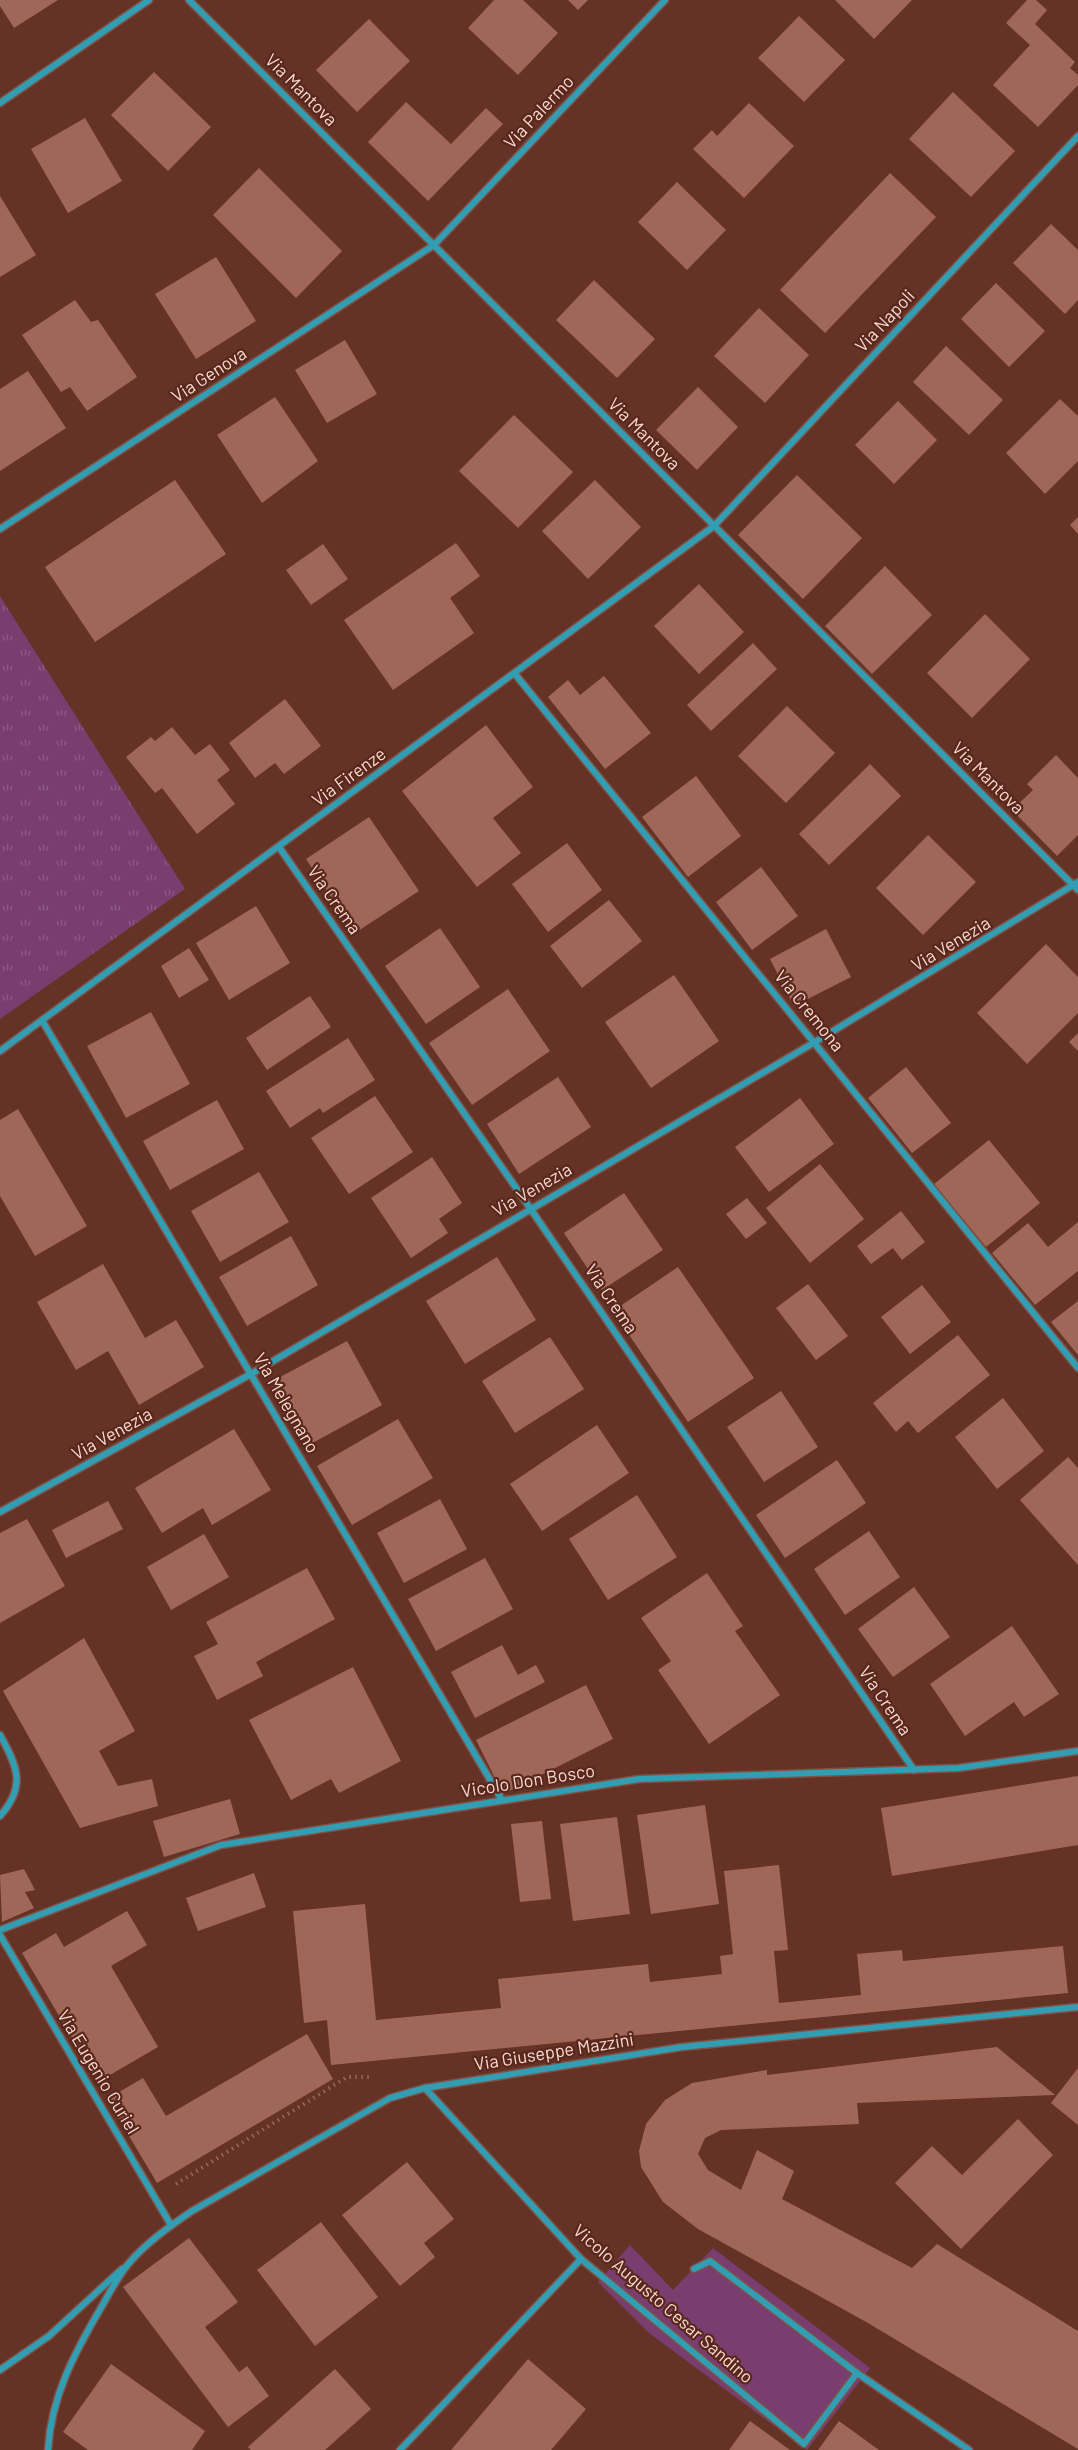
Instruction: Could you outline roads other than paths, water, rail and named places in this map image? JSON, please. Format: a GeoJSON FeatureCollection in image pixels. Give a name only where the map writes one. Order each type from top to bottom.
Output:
{"type":"FeatureCollection","features":[{"type":"Feature","properties":{"kind":"street"},"geometry":{"type":"LineString","coordinates":[[0,103],[149,0]]}},
{"type":"Feature","properties":{"kind":"street","name":"Via Mantova"},"geometry":{"type":"LineString","coordinates":[[189,0],[1077,886]]}},
{"type":"Feature","properties":{"kind":"street","name":"Via Palermo"},"geometry":{"type":"LineString","coordinates":[[434,245],[665,0]]}},
{"type":"Feature","properties":{"kind":"street","name":"Via Napoli"},"geometry":{"type":"LineString","coordinates":[[714,526],[1078,136]]}},
{"type":"Feature","properties":{"kind":"street","name":"Via Genova"},"geometry":{"type":"LineString","coordinates":[[0,529],[434,245]]}},
{"type":"Feature","properties":{"kind":"street","name":"Via Firenze"},"geometry":{"type":"LineString","coordinates":[[0,1051],[43,1022],[714,526]]}},
{"type":"Feature","properties":{"kind":"street","name":"Via Cremona"},"geometry":{"type":"LineString","coordinates":[[515,674],[1078,1368]]}},
{"type":"Feature","properties":{"kind":"street","name":"Via Crema"},"geometry":{"type":"LineString","coordinates":[[279,848],[530,1208],[914,1770]]}},
{"type":"Feature","properties":{"kind":"street","name":"Via Venezia"},"geometry":{"type":"LineString","coordinates":[[0,1512],[251,1374],[1077,886]]}},
{"type":"Feature","properties":{"kind":"street","name":"Via Melegnano"},"geometry":{"type":"LineString","coordinates":[[43,1022],[502,1800]]}},
{"type":"Feature","properties":{"kind":"street"},"geometry":{"type":"LineString","coordinates":[[0,1735],[11,1755],[17,1783],[14,1796],[0,1816]]}},
{"type":"Feature","properties":{"kind":"street","name":"Vicolo Don Bosco"},"geometry":{"type":"LineString","coordinates":[[0,1930],[221,1845],[639,1779],[914,1770],[1008,1763],[1078,1751]]}},
{"type":"Feature","properties":{"kind":"street","name":"Via Eugenio Curiel"},"geometry":{"type":"LineString","coordinates":[[0,1935],[171,2224]]}},
{"type":"Feature","properties":{"kind":"street","name":"Via Giuseppe Mazzini"},"geometry":{"type":"LineString","coordinates":[[48,2450],[50,2427],[59,2388],[105,2302],[129,2263],[171,2224],[379,2104],[403,2093],[682,2047],[1078,2007]]}},
{"type":"Feature","properties":{"kind":"street","name":"Vicolo Augusto Cesar Sandino"},"geometry":{"type":"LineString","coordinates":[[425,2088],[581,2259],[804,2444],[857,2373]]}},
{"type":"Feature","properties":{"kind":"street"},"geometry":{"type":"LineString","coordinates":[[400,2450],[581,2259]]}},
{"type":"Feature","properties":{"kind":"street"},"geometry":{"type":"LineString","coordinates":[[694,2269],[710,2261],[857,2373],[969,2450]]}},
{"type":"Feature","properties":{"kind":"street"},"geometry":{"type":"LineString","coordinates":[[0,2370],[49,2336],[129,2263]]}}]}
